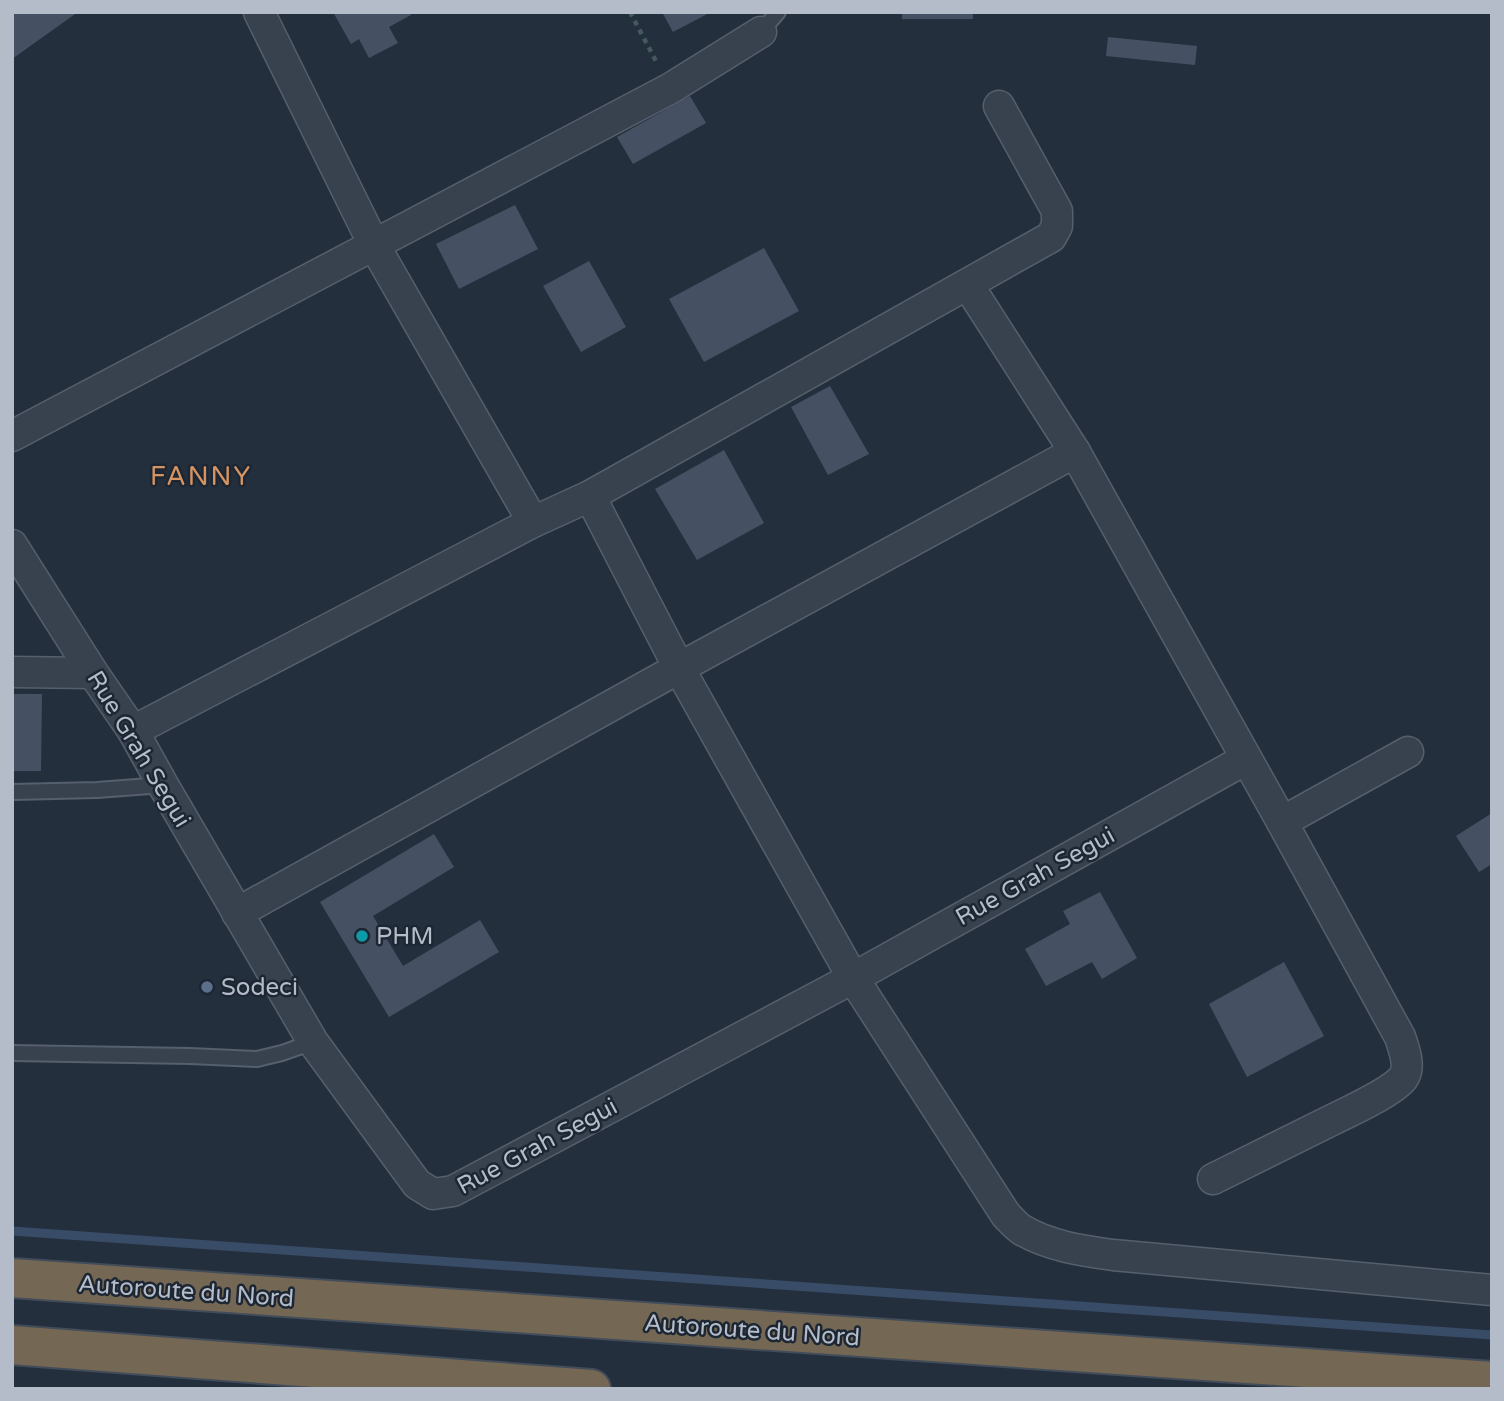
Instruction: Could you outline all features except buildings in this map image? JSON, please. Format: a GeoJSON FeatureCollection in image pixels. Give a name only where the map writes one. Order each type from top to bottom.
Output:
{"type":"FeatureCollection","features":[{"type":"Feature","properties":{"kind":"highway","name":"Autoroute du Nord"},"geometry":{"type":"LineString","coordinates":[[12,1278],[1492,1381]]}},
{"type":"Feature","properties":{"kind":"highway"},"geometry":{"type":"LineString","coordinates":[[13,1345],[591,1389]]}},
{"type":"Feature","properties":{"kind":"street"},"geometry":{"type":"LineString","coordinates":[[259,12],[374,246],[533,523]]}},
{"type":"Feature","properties":{"kind":"street"},"geometry":{"type":"LineString","coordinates":[[12,436],[671,88],[770,22]]}},
{"type":"Feature","properties":{"kind":"street"},"geometry":{"type":"LineString","coordinates":[[132,731],[590,496],[1051,237],[1057,226],[1057,211],[999,106]]}},
{"type":"Feature","properties":{"kind":"street"},"geometry":{"type":"LineString","coordinates":[[968,285],[1075,452],[1282,822],[1400,1037],[1405,1053],[1404,1076],[1397,1084],[1368,1102],[1213,1179]]}},
{"type":"Feature","properties":{"kind":"street"},"geometry":{"type":"LineString","coordinates":[[237,914],[1075,452]]}},
{"type":"Feature","properties":{"kind":"street"},"geometry":{"type":"LineString","coordinates":[[590,496],[679,668],[853,978],[1006,1215],[1021,1229],[1075,1250],[1113,1255],[1492,1290]]}},
{"type":"Feature","properties":{"kind":"street","name":"Rue Grah Segui"},"geometry":{"type":"LineString","coordinates":[[12,545],[132,731],[313,1042],[416,1184],[433,1194],[453,1191],[853,978],[1246,759]]}},
{"type":"Feature","properties":{"kind":"street"},"geometry":{"type":"LineString","coordinates":[[12,672],[93,673]]}},
{"type":"Feature","properties":{"kind":"street"},"geometry":{"type":"LineString","coordinates":[[1282,822],[1408,752]]}},
{"type":"Feature","properties":{"kind":"lane"},"geometry":{"type":"LineString","coordinates":[[12,792],[163,785]]}},
{"type":"Feature","properties":{"kind":"lane"},"geometry":{"type":"LineString","coordinates":[[12,1053],[257,1059],[313,1042]]}},
{"type":"Feature","properties":{"kind":"path"},"geometry":{"type":"LineString","coordinates":[[630,12],[671,88]]}},
{"type":"Feature","properties":{"kind":"waterway"},"geometry":{"type":"LineString","coordinates":[[12,1231],[1492,1335]]}},
{"type":"Feature","properties":{"kind":"place","name":"PHM"},"geometry":{"type":"Point","coordinates":[362,936]}},
{"type":"Feature","properties":{"kind":"place","name":"Sodeci"},"geometry":{"type":"Point","coordinates":[207,987]}},
{"type":"Feature","properties":{"kind":"district","name":"FANNY"},"geometry":{"type":"Point","coordinates":[201,476]}}]}
